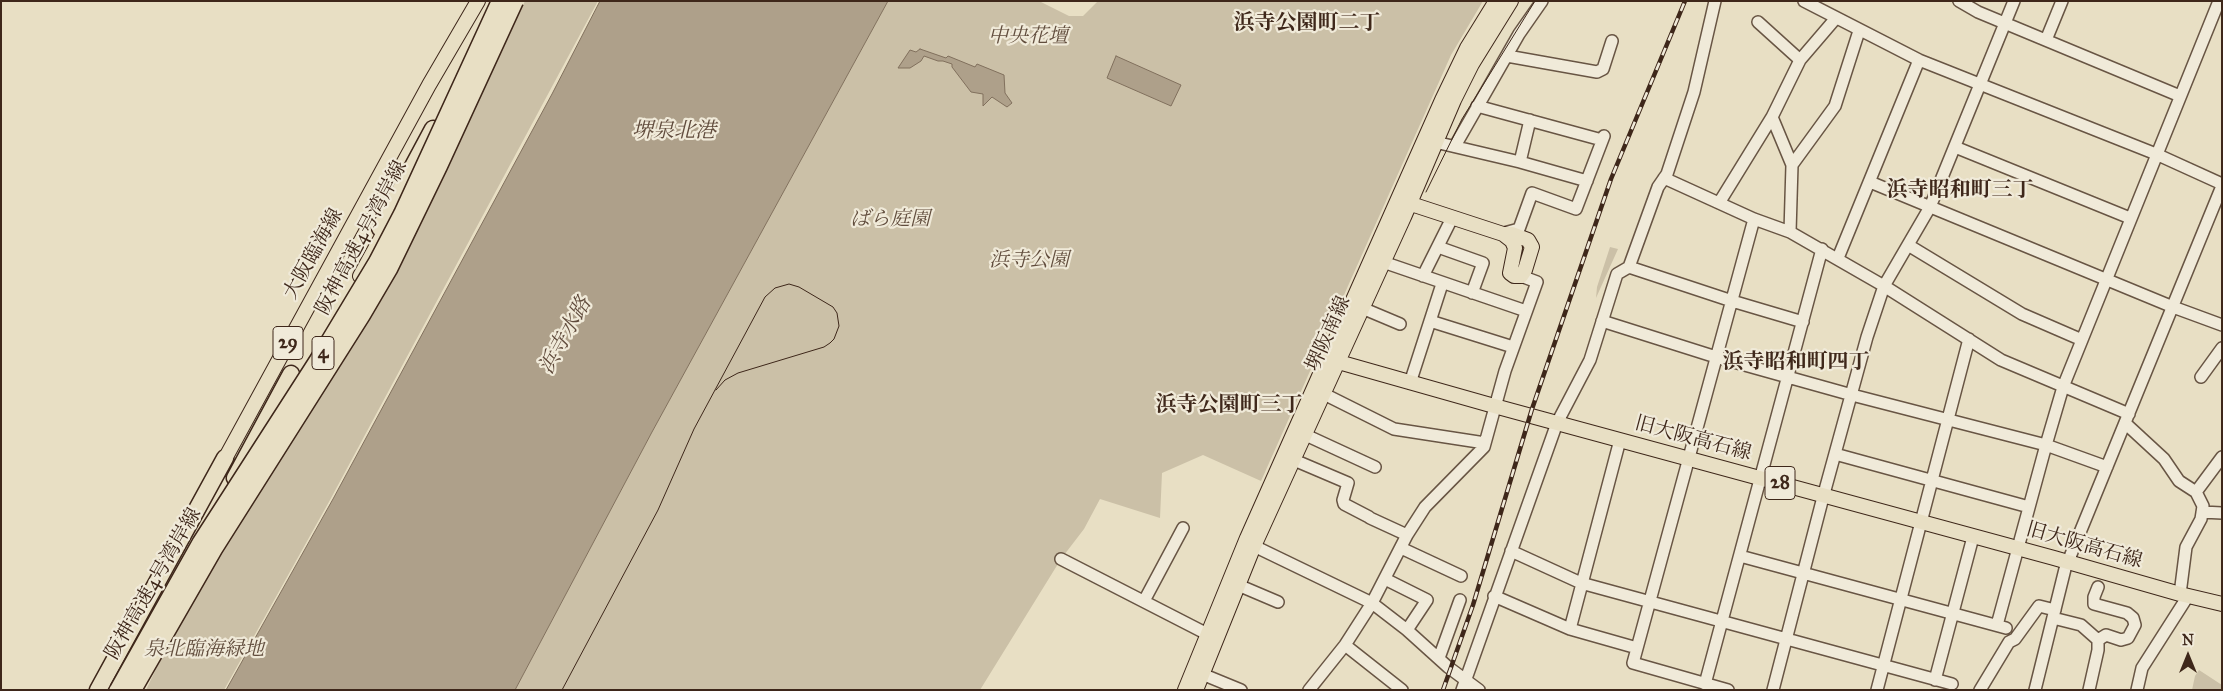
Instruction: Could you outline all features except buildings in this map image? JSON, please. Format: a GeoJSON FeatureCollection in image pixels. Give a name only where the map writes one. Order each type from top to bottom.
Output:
{"type":"FeatureCollection","features":[{"type":"Feature","properties":{"kind":"highway"},"geometry":{"type":"LineString","coordinates":[[380,228],[419,157],[495,1]]}},
{"type":"Feature","properties":{"kind":"highway","name":"阪神高速4号湾岸線"},"geometry":{"type":"LineString","coordinates":[[118,690],[201,542],[318,360],[377,262],[402,214],[500,1]]}},
{"type":"Feature","properties":{"kind":"highway","name":"阪神高速4号湾岸線"},"geometry":{"type":"LineString","coordinates":[[133,690],[214,549],[389,269],[440,166],[515,1]]}},
{"type":"Feature","properties":{"kind":"highway"},"geometry":{"type":"LineString","coordinates":[[201,542],[291,374]]}},
{"type":"Feature","properties":{"kind":"highway"},"geometry":{"type":"LineString","coordinates":[[98,690],[225,458]]}},
{"type":"Feature","properties":{"kind":"main road","name":"大阪臨海線"},"geometry":{"type":"LineString","coordinates":[[107,690],[160,591],[225,458],[429,85],[478,1]]}},
{"type":"Feature","properties":{"kind":"main road","name":"29"},"geometry":{"type":"LineString","coordinates":[[139,690],[507,1]]}},
{"type":"Feature","properties":{"kind":"main road","name":"堺阪南線"},"geometry":{"type":"LineString","coordinates":[[1185,690],[1238,585],[1294,460],[1300,432],[1324,394],[1333,361],[1362,308],[1382,262],[1451,80],[1496,1]]}},
{"type":"Feature","properties":{"kind":"main road","name":"堺阪南線"},"geometry":{"type":"LineString","coordinates":[[1196,690],[1212,636],[1300,432],[1404,201],[1436,142],[1463,80],[1512,1]]}},
{"type":"Feature","properties":{"kind":"main road"},"geometry":{"type":"LineString","coordinates":[[1404,201],[1452,218],[1503,234],[1512,234],[1530,241],[1532,247],[1525,270],[1521,276]]}},
{"type":"Feature","properties":{"kind":"main road","name":"旧大阪高石線"},"geometry":{"type":"LineString","coordinates":[[1333,361],[1557,424],[2222,604]]}},
{"type":"Feature","properties":{"kind":"street"},"geometry":{"type":"LineString","coordinates":[[1455,146],[1506,56],[1542,1]]}},
{"type":"Feature","properties":{"kind":"street"},"geometry":{"type":"LineString","coordinates":[[1463,685],[1557,424],[1590,360],[1617,274],[1629,266],[1653,199],[1667,174],[1694,92],[1715,1]]}},
{"type":"Feature","properties":{"kind":"street"},"geometry":{"type":"LineString","coordinates":[[1804,1],[1821,8],[1859,31],[1919,60],[2156,154],[2222,185],[2069,562],[2035,690]]}},
{"type":"Feature","properties":{"kind":"street"},"geometry":{"type":"LineString","coordinates":[[1960,1],[1978,12],[2180,96]]}},
{"type":"Feature","properties":{"kind":"street"},"geometry":{"type":"LineString","coordinates":[[1773,690],[1823,495],[1867,337],[1884,286],[1930,207],[2014,1]]}},
{"type":"Feature","properties":{"kind":"street"},"geometry":{"type":"LineString","coordinates":[[2046,40],[2062,1]]}},
{"type":"Feature","properties":{"kind":"street"},"geometry":{"type":"LineString","coordinates":[[1740,556],[2002,626],[2029,507],[2063,387],[2219,1]]}},
{"type":"Feature","properties":{"kind":"street"},"geometry":{"type":"LineString","coordinates":[[1718,203],[1772,117],[1800,60],[1836,18]]}},
{"type":"Feature","properties":{"kind":"street"},"geometry":{"type":"LineString","coordinates":[[1758,22],[1800,60]]}},
{"type":"Feature","properties":{"kind":"street"},"geometry":{"type":"LineString","coordinates":[[1792,165],[1835,106],[1859,31]]}},
{"type":"Feature","properties":{"kind":"street"},"geometry":{"type":"LineString","coordinates":[[1506,56],[1598,72],[1603,69],[1612,41]]}},
{"type":"Feature","properties":{"kind":"street"},"geometry":{"type":"LineString","coordinates":[[1838,258],[1919,60]]}},
{"type":"Feature","properties":{"kind":"street"},"geometry":{"type":"LineString","coordinates":[[1477,106],[1603,138],[1576,209],[1532,194],[1519,229],[1503,234]]}},
{"type":"Feature","properties":{"kind":"street"},"geometry":{"type":"LineString","coordinates":[[1772,117],[1792,165],[1790,232]]}},
{"type":"Feature","properties":{"kind":"street"},"geometry":{"type":"LineString","coordinates":[[1520,162],[1530,120]]}},
{"type":"Feature","properties":{"kind":"street"},"geometry":{"type":"LineString","coordinates":[[1436,142],[1520,162],[1586,181]]}},
{"type":"Feature","properties":{"kind":"street"},"geometry":{"type":"LineString","coordinates":[[1954,147],[2130,218]]}},
{"type":"Feature","properties":{"kind":"street"},"geometry":{"type":"LineString","coordinates":[[1664,178],[1754,219],[1790,232],[1884,286],[2000,360],[2063,387],[2127,419],[2164,459],[2179,481],[2196,492],[2203,506],[2201,518],[2186,547],[2184,595],[2142,668],[2137,690]]}},
{"type":"Feature","properties":{"kind":"street"},"geometry":{"type":"LineString","coordinates":[[1870,182],[2106,280],[2222,325]]}},
{"type":"Feature","properties":{"kind":"street"},"geometry":{"type":"LineString","coordinates":[[1423,276],[1452,218]]}},
{"type":"Feature","properties":{"kind":"street"},"geometry":{"type":"LineString","coordinates":[[1728,690],[1633,663],[1754,219]]}},
{"type":"Feature","properties":{"kind":"street"},"geometry":{"type":"LineString","coordinates":[[1908,244],[2022,314],[2082,340]]}},
{"type":"Feature","properties":{"kind":"street"},"geometry":{"type":"LineString","coordinates":[[1438,247],[1483,263],[1472,293]]}},
{"type":"Feature","properties":{"kind":"street"},"geometry":{"type":"LineString","coordinates":[[1705,684],[1822,249]]}},
{"type":"Feature","properties":{"kind":"street"},"geometry":{"type":"LineString","coordinates":[[1382,262],[1526,311]]}},
{"type":"Feature","properties":{"kind":"street"},"geometry":{"type":"LineString","coordinates":[[1629,266],[1732,301],[1803,322]]}},
{"type":"Feature","properties":{"kind":"street"},"geometry":{"type":"LineString","coordinates":[[1309,690],[1345,646],[1372,603],[1407,535],[1425,507],[1484,446],[1513,347],[1537,282],[1521,276]]}},
{"type":"Feature","properties":{"kind":"street"},"geometry":{"type":"LineString","coordinates":[[1410,383],[1442,284]]}},
{"type":"Feature","properties":{"kind":"street"},"geometry":{"type":"LineString","coordinates":[[1362,308],[1400,324]]}},
{"type":"Feature","properties":{"kind":"street"},"geometry":{"type":"LineString","coordinates":[[1430,321],[1513,347]]}},
{"type":"Feature","properties":{"kind":"street"},"geometry":{"type":"LineString","coordinates":[[1602,321],[1716,357],[1852,395],[2046,445],[2107,467]]}},
{"type":"Feature","properties":{"kind":"street"},"geometry":{"type":"LineString","coordinates":[[1877,690],[1969,339]]}},
{"type":"Feature","properties":{"kind":"street"},"geometry":{"type":"LineString","coordinates":[[2201,377],[2222,348]]}},
{"type":"Feature","properties":{"kind":"street"},"geometry":{"type":"LineString","coordinates":[[1324,394],[1394,429],[1485,442]]}},
{"type":"Feature","properties":{"kind":"street"},"geometry":{"type":"LineString","coordinates":[[1300,432],[1375,467]]}},
{"type":"Feature","properties":{"kind":"street"},"geometry":{"type":"LineString","coordinates":[[1570,629],[1620,440]]}},
{"type":"Feature","properties":{"kind":"street"},"geometry":{"type":"LineString","coordinates":[[1835,454],[2029,507]]}},
{"type":"Feature","properties":{"kind":"street"},"geometry":{"type":"LineString","coordinates":[[2196,492],[2222,457]]}},
{"type":"Feature","properties":{"kind":"street"},"geometry":{"type":"LineString","coordinates":[[1294,460],[1348,483],[1343,500],[1344,504],[1407,535]]}},
{"type":"Feature","properties":{"kind":"street"},"geometry":{"type":"LineString","coordinates":[[2202,512],[2222,513]]}},
{"type":"Feature","properties":{"kind":"street"},"geometry":{"type":"LineString","coordinates":[[1144,601],[1183,528]]}},
{"type":"Feature","properties":{"kind":"street"},"geometry":{"type":"LineString","coordinates":[[1935,680],[1973,537]]}},
{"type":"Feature","properties":{"kind":"street"},"geometry":{"type":"LineString","coordinates":[[1254,546],[1372,603],[1439,658],[1463,685],[1479,690]]}},
{"type":"Feature","properties":{"kind":"street"},"geometry":{"type":"LineString","coordinates":[[1400,548],[1461,576]]}},
{"type":"Feature","properties":{"kind":"street"},"geometry":{"type":"LineString","coordinates":[[1511,551],[1582,583],[1952,684]]}},
{"type":"Feature","properties":{"kind":"street"},"geometry":{"type":"LineString","coordinates":[[1061,559],[1212,636]]}},
{"type":"Feature","properties":{"kind":"street"},"geometry":{"type":"LineString","coordinates":[[1385,579],[1427,600],[1407,630]]}},
{"type":"Feature","properties":{"kind":"street"},"geometry":{"type":"LineString","coordinates":[[1238,585],[1278,602]]}},
{"type":"Feature","properties":{"kind":"street"},"geometry":{"type":"LineString","coordinates":[[2098,587],[2094,597],[2094,604],[2127,613],[2133,618],[2135,625],[2128,638],[2121,640],[2106,636],[2098,640]]}},
{"type":"Feature","properties":{"kind":"street"},"geometry":{"type":"LineString","coordinates":[[1494,596],[1570,629],[1637,648]]}},
{"type":"Feature","properties":{"kind":"street"},"geometry":{"type":"LineString","coordinates":[[1439,658],[1460,600]]}},
{"type":"Feature","properties":{"kind":"street"},"geometry":{"type":"LineString","coordinates":[[1980,690],[2009,642],[2015,639],[2039,606],[2081,625],[2098,640],[2098,650],[2089,690]]}},
{"type":"Feature","properties":{"kind":"street"},"geometry":{"type":"LineString","coordinates":[[1345,646],[1402,690]]}},
{"type":"Feature","properties":{"kind":"street"},"geometry":{"type":"LineString","coordinates":[[1202,674],[1240,690]]}},
{"type":"Feature","properties":{"kind":"green space","name":"泉北臨海緑地"},"geometry":{"type":"Polygon","coordinates":[[[525,1],[598,1],[330,500],[224,690],[146,690],[165,650],[230,537],[391,282],[425,215],[525,1]]]}},
{"type":"Feature","properties":{"kind":"green space","name":"浜寺公園"},"geometry":{"type":"Polygon","coordinates":[[[888,1],[1039,1],[1069,16],[1083,16],[1098,1],[1483,1],[1451,55],[1261,481],[1203,455],[1162,473],[1160,518],[1100,499],[1084,529],[1061,559],[980,690],[515,690],[652,432],[888,1]]]}},
{"type":"Feature","properties":{"kind":"green space"},"geometry":{"type":"Polygon","coordinates":[[[1610,247],[1618,249],[1596,298],[1597,287],[1610,247]]]}},
{"type":"Feature","properties":{"kind":"green space"},"geometry":{"type":"Polygon","coordinates":[[[2199,670],[2222,685],[2222,690],[2192,690],[2195,676],[2199,670]]]}},
{"type":"Feature","properties":{"kind":"water","name":"堺泉北港"},"geometry":{"type":"Polygon","coordinates":[[[600,1],[888,1],[652,432],[515,690],[226,690],[333,499],[552,94],[600,1]]]}},
{"type":"Feature","properties":{"kind":"water"},"geometry":{"type":"Polygon","coordinates":[[[920,49],[946,58],[948,56],[975,67],[977,64],[1004,75],[1005,93],[1012,103],[1007,107],[992,97],[983,106],[983,94],[971,92],[952,67],[952,64],[943,61],[924,56],[921,61],[910,68],[898,68],[910,50],[916,52],[920,49]]]}},
{"type":"Feature","properties":{"kind":"water"},"geometry":{"type":"Polygon","coordinates":[[[1116,56],[1181,85],[1171,106],[1107,78],[1116,56]]]}},
{"type":"Feature","properties":{"kind":"tram line"},"geometry":{"type":"LineString","coordinates":[[1426,192],[1462,119],[1535,1]]}},
{"type":"Feature","properties":{"kind":"tram line"},"geometry":{"type":"LineString","coordinates":[[562,690],[658,510],[694,429],[765,297],[775,288],[789,284],[799,287],[833,307],[837,313],[839,326],[834,339],[830,343],[824,347],[738,373],[725,380],[716,390]]}},
{"type":"Feature","properties":{"kind":"railway"},"geometry":{"type":"LineString","coordinates":[[1443,690],[1473,605],[1532,409],[1611,179],[1685,1]]}},
{"type":"Feature","properties":{"kind":"district","name":"浜寺公園町二丁"},"geometry":{"type":"Point","coordinates":[1307,24]}},
{"type":"Feature","properties":{"kind":"district","name":"浜寺昭和町三丁"},"geometry":{"type":"Point","coordinates":[1960,191]}},
{"type":"Feature","properties":{"kind":"district","name":"浜寺昭和町四丁"},"geometry":{"type":"Point","coordinates":[1796,363]}},
{"type":"Feature","properties":{"kind":"district","name":"浜寺公園町三丁"},"geometry":{"type":"Point","coordinates":[1229,406]}},
{"type":"Feature","properties":{"kind":"park label","name":"中央花壇"},"geometry":{"type":"Point","coordinates":[1028,37]}},
{"type":"Feature","properties":{"kind":"park label","name":"ばら庭園"},"geometry":{"type":"Point","coordinates":[890,220]}},
{"type":"Feature","properties":{"kind":"water label","name":"浜寺水路"},"geometry":{"type":"Point","coordinates":[566,336]}}]}
